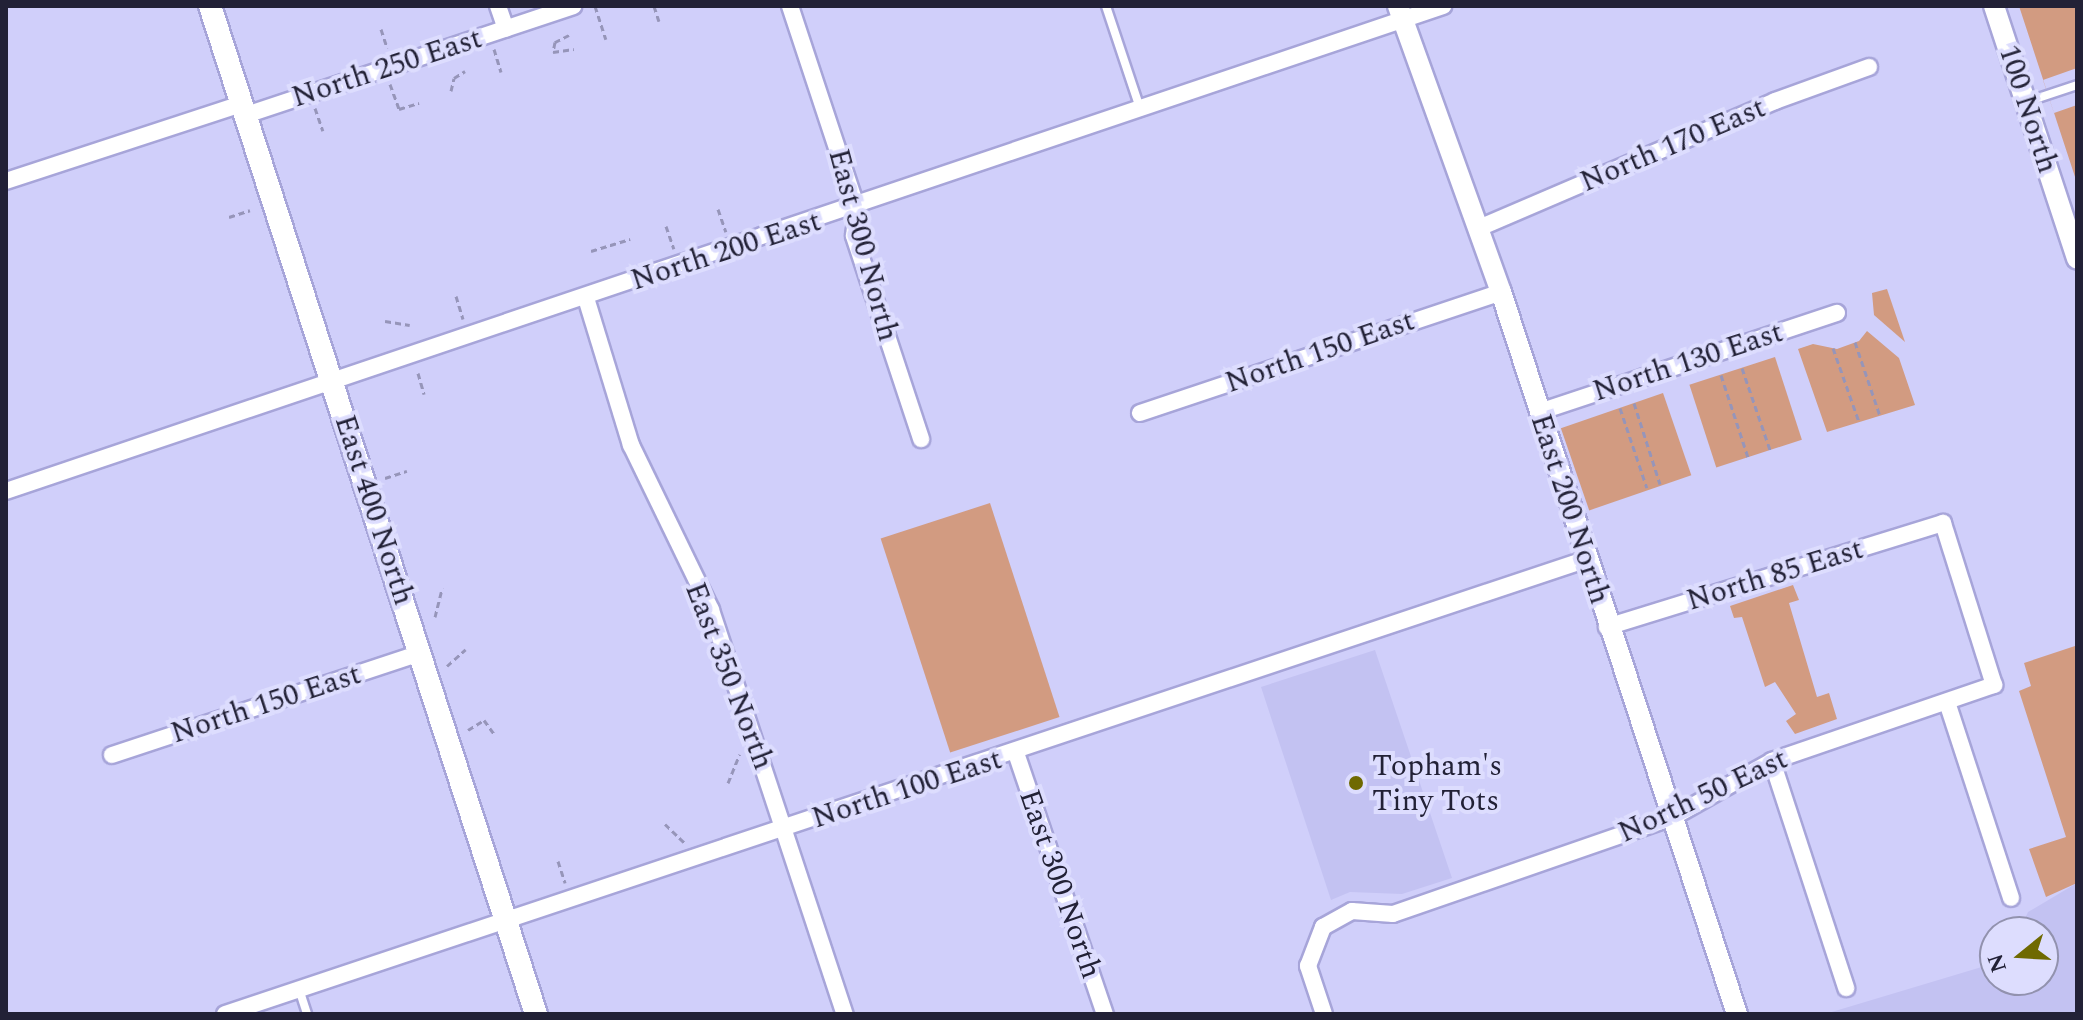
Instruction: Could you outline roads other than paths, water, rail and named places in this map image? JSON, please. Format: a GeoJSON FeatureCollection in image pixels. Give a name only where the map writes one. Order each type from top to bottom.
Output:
{"type":"FeatureCollection","features":[{"type":"Feature","properties":{"kind":"main road","name":"East 400 North"},"geometry":{"type":"LineString","coordinates":[[210,6],[536,1014]]}},
{"type":"Feature","properties":{"kind":"street"},"geometry":{"type":"LineString","coordinates":[[498,6],[506,29]]}},
{"type":"Feature","properties":{"kind":"street","name":"North 250 East"},"geometry":{"type":"LineString","coordinates":[[6,181],[244,110],[310,94],[573,6]]}},
{"type":"Feature","properties":{"kind":"street","name":"East 300 North"},"geometry":{"type":"LineString","coordinates":[[790,6],[857,208],[854,236],[921,439]]}},
{"type":"Feature","properties":{"kind":"street","name":"North 200 East"},"geometry":{"type":"LineString","coordinates":[[6,491],[1141,112],[1401,15],[1443,6]]}},
{"type":"Feature","properties":{"kind":"street","name":"100 North"},"geometry":{"type":"LineString","coordinates":[[1994,6],[2077,259]]}},
{"type":"Feature","properties":{"kind":"street","name":"East 200 North"},"geometry":{"type":"LineString","coordinates":[[1401,15],[1501,292],[1607,627],[1737,1014]]}},
{"type":"Feature","properties":{"kind":"street","name":"North 170 East"},"geometry":{"type":"LineString","coordinates":[[1479,228],[1775,101],[1869,67]]}},
{"type":"Feature","properties":{"kind":"street","name":"North 150 East"},"geometry":{"type":"LineString","coordinates":[[1140,413],[1501,292]]}},
{"type":"Feature","properties":{"kind":"street","name":"East 350 North"},"geometry":{"type":"LineString","coordinates":[[586,298],[631,445],[711,610],[845,1014]]}},
{"type":"Feature","properties":{"kind":"street","name":"North 130 East"},"geometry":{"type":"LineString","coordinates":[[1539,412],[1837,313]]}},
{"type":"Feature","properties":{"kind":"street","name":"North 85 East"},"geometry":{"type":"LineString","coordinates":[[1607,627],[1943,523],[1994,685]]}},
{"type":"Feature","properties":{"kind":"street","name":"North 100 East"},"geometry":{"type":"LineString","coordinates":[[225,1014],[1016,753],[1587,559]]}},
{"type":"Feature","properties":{"kind":"street","name":"North 150 East"},"geometry":{"type":"LineString","coordinates":[[112,755],[420,653]]}},
{"type":"Feature","properties":{"kind":"street","name":"North 50 East"},"geometry":{"type":"LineString","coordinates":[[1324,1014],[1308,966],[1323,927],[1352,911],[1393,914],[1671,818],[1772,761],[1994,685]]}},
{"type":"Feature","properties":{"kind":"street"},"geometry":{"type":"LineString","coordinates":[[1947,702],[2011,898]]}},
{"type":"Feature","properties":{"kind":"street","name":"East 300 North"},"geometry":{"type":"LineString","coordinates":[[1016,753],[1105,1014]]}},
{"type":"Feature","properties":{"kind":"street"},"geometry":{"type":"LineString","coordinates":[[1772,761],[1846,988]]}},
{"type":"Feature","properties":{"kind":"lane"},"geometry":{"type":"LineString","coordinates":[[1106,6],[1141,112]]}},
{"type":"Feature","properties":{"kind":"lane"},"geometry":{"type":"LineString","coordinates":[[2025,103],[2077,85]]}},
{"type":"Feature","properties":{"kind":"lane"},"geometry":{"type":"LineString","coordinates":[[299,989],[307,1014]]}},
{"type":"Feature","properties":{"kind":"place","name":"Topham's Tiny Tots"},"geometry":{"type":"Point","coordinates":[1356,783]}}]}
